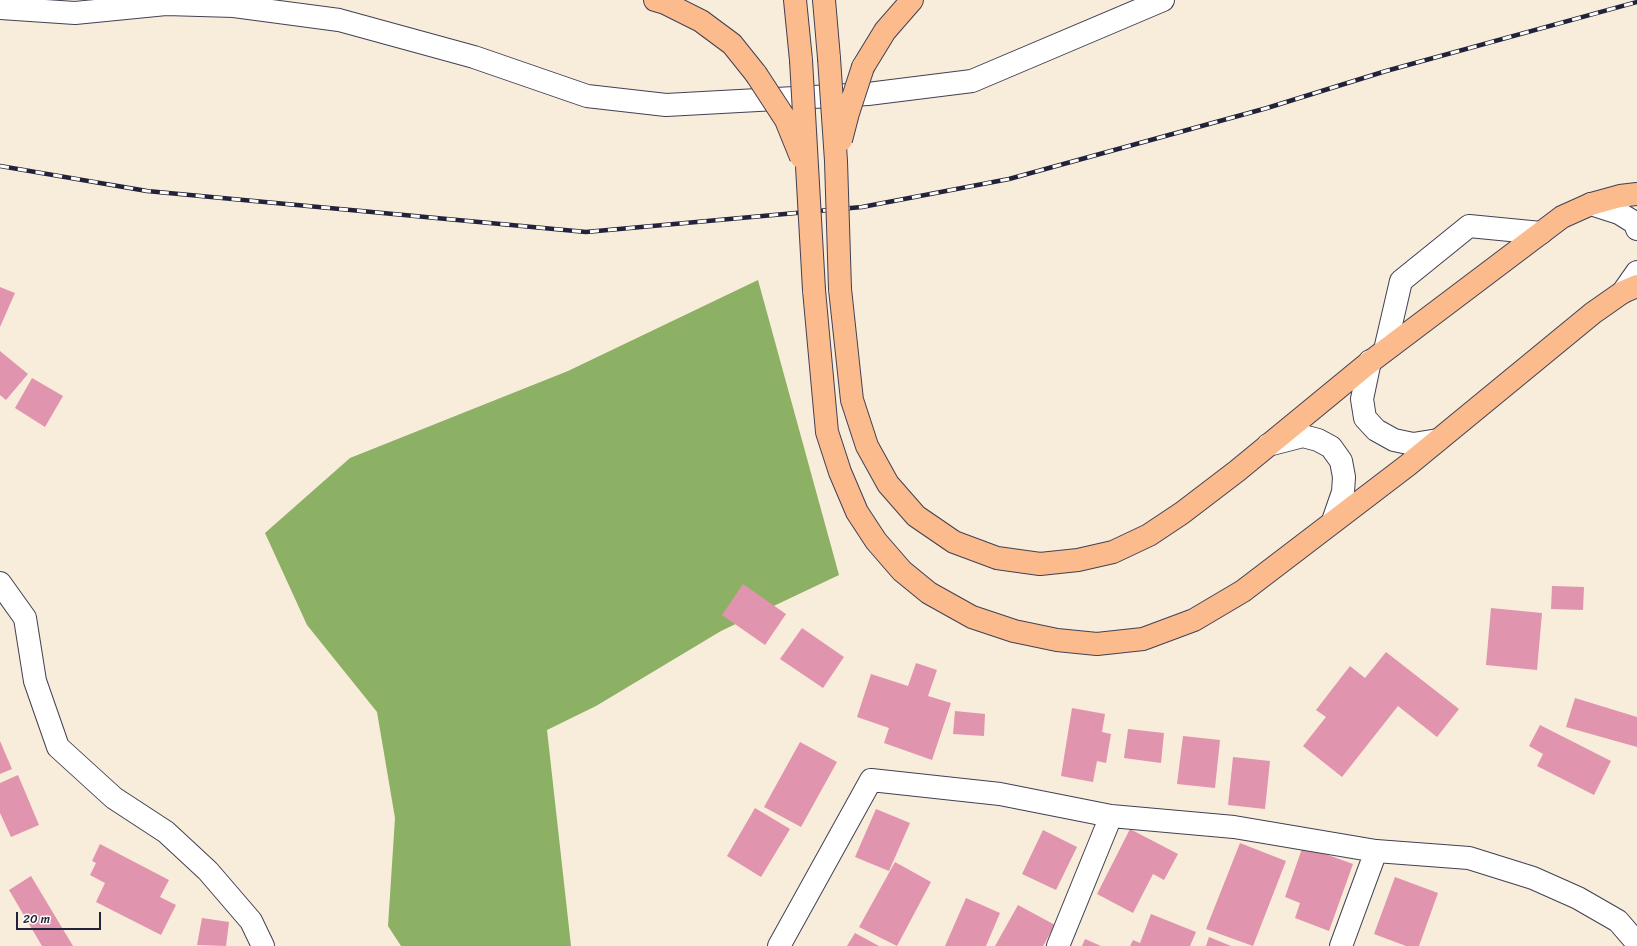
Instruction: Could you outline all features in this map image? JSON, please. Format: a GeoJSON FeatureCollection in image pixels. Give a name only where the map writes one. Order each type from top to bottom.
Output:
{"type":"FeatureCollection","features":[{"type":"Feature","properties":{"kind":"highway"},"geometry":{"type":"LineString","coordinates":[[655,0],[665,3],[701,21],[732,44],[756,74],[786,120],[807,173]]}},
{"type":"Feature","properties":{"kind":"highway"},"geometry":{"type":"LineString","coordinates":[[795,0],[801,60],[814,290],[827,432],[840,472],[857,512],[876,540],[902,571],[929,593],[972,617],[1014,632],[1057,640],[1098,644],[1143,638],[1194,620],[1243,591],[1408,465],[1593,313],[1630,289]]}},
{"type":"Feature","properties":{"kind":"highway"},"geometry":{"type":"LineString","coordinates":[[824,0],[836,160],[840,289],[852,400],[867,446],[888,484],[916,516],[954,542],[997,558],[1040,564],[1078,560],[1113,552],[1149,535],[1182,513],[1378,355],[1562,217],[1591,204],[1620,196],[1637,194]]}},
{"type":"Feature","properties":{"kind":"highway"},"geometry":{"type":"LineString","coordinates":[[836,160],[848,112],[863,68],[885,31],[912,0]]}},
{"type":"Feature","properties":{"kind":"street"},"geometry":{"type":"LineString","coordinates":[[0,8],[75,13],[166,4],[234,6],[339,20],[474,57],[587,96],[666,105],[868,94],[972,81],[1163,0]]}},
{"type":"Feature","properties":{"kind":"street"},"geometry":{"type":"LineString","coordinates":[[1591,204],[1619,212],[1635,224],[1637,229]]}},
{"type":"Feature","properties":{"kind":"street"},"geometry":{"type":"LineString","coordinates":[[1438,440],[1413,444],[1394,440],[1376,430],[1365,418],[1362,400],[1401,281],[1469,226],[1541,233]]}},
{"type":"Feature","properties":{"kind":"street"},"geometry":{"type":"LineString","coordinates":[[1630,289],[1637,272]]}},
{"type":"Feature","properties":{"kind":"street"},"geometry":{"type":"LineString","coordinates":[[1268,445],[1303,436],[1318,440],[1331,447],[1341,461],[1344,477],[1343,492],[1333,521]]}},
{"type":"Feature","properties":{"kind":"street"},"geometry":{"type":"LineString","coordinates":[[0,583],[25,618],[35,681],[58,747],[114,798],[166,832],[208,871],[251,921],[263,946]]}},
{"type":"Feature","properties":{"kind":"street"},"geometry":{"type":"LineString","coordinates":[[779,946],[871,780],[1000,794],[1111,816],[1234,827],[1376,851],[1469,858],[1533,878],[1578,898],[1618,921],[1637,943]]}},
{"type":"Feature","properties":{"kind":"street"},"geometry":{"type":"LineString","coordinates":[[1058,946],[1111,816]]}},
{"type":"Feature","properties":{"kind":"street"},"geometry":{"type":"LineString","coordinates":[[1341,946],[1376,851]]}},
{"type":"Feature","properties":{"kind":"green space"},"geometry":{"type":"Polygon","coordinates":[[[758,280],[839,575],[721,631],[596,706],[547,730],[571,946],[401,946],[388,926],[395,818],[377,712],[307,625],[265,533],[350,458],[568,371],[758,280]]]}},
{"type":"Feature","properties":{"kind":"building"},"geometry":{"type":"Polygon","coordinates":[[[0,287],[15,293],[0,327],[0,287]]]}},
{"type":"Feature","properties":{"kind":"building"},"geometry":{"type":"Polygon","coordinates":[[[0,351],[28,374],[6,400],[0,395],[0,351]]]}},
{"type":"Feature","properties":{"kind":"building"},"geometry":{"type":"Polygon","coordinates":[[[32,378],[63,396],[45,427],[15,408],[32,378]]]}},
{"type":"Feature","properties":{"kind":"building"},"geometry":{"type":"Polygon","coordinates":[[[743,584],[786,614],[765,645],[722,615],[743,584]]]}},
{"type":"Feature","properties":{"kind":"building"},"geometry":{"type":"Polygon","coordinates":[[[1552,586],[1584,587],[1583,610],[1551,609],[1552,586]]]}},
{"type":"Feature","properties":{"kind":"building"},"geometry":{"type":"Polygon","coordinates":[[[1491,608],[1542,613],[1537,670],[1486,665],[1491,608]]]}},
{"type":"Feature","properties":{"kind":"building"},"geometry":{"type":"Polygon","coordinates":[[[802,628],[844,657],[823,688],[780,659],[802,628]]]}},
{"type":"Feature","properties":{"kind":"building"},"geometry":{"type":"Polygon","coordinates":[[[1386,652],[1459,709],[1437,737],[1398,706],[1342,777],[1303,746],[1326,717],[1316,710],[1350,666],[1365,678],[1386,652]]]}},
{"type":"Feature","properties":{"kind":"building"},"geometry":{"type":"Polygon","coordinates":[[[916,663],[937,670],[928,696],[951,703],[932,760],[884,743],[889,728],[857,717],[871,674],[908,686],[916,663]]]}},
{"type":"Feature","properties":{"kind":"building"},"geometry":{"type":"Polygon","coordinates":[[[1575,698],[1637,717],[1637,747],[1566,727],[1575,698]]]}},
{"type":"Feature","properties":{"kind":"building"},"geometry":{"type":"Polygon","coordinates":[[[1072,708],[1105,714],[1102,732],[1111,734],[1106,763],[1097,761],[1093,782],[1061,776],[1072,708]]]}},
{"type":"Feature","properties":{"kind":"building"},"geometry":{"type":"Polygon","coordinates":[[[955,711],[985,714],[984,736],[953,734],[955,711]]]}},
{"type":"Feature","properties":{"kind":"building"},"geometry":{"type":"Polygon","coordinates":[[[1540,725],[1611,761],[1594,795],[1537,766],[1543,754],[1529,746],[1540,725]]]}},
{"type":"Feature","properties":{"kind":"building"},"geometry":{"type":"Polygon","coordinates":[[[1128,729],[1164,733],[1161,763],[1124,758],[1128,729]]]}},
{"type":"Feature","properties":{"kind":"building"},"geometry":{"type":"Polygon","coordinates":[[[1183,736],[1220,740],[1215,788],[1177,784],[1183,736]]]}},
{"type":"Feature","properties":{"kind":"building"},"geometry":{"type":"Polygon","coordinates":[[[0,741],[12,769],[0,774],[0,741]]]}},
{"type":"Feature","properties":{"kind":"building"},"geometry":{"type":"Polygon","coordinates":[[[800,742],[837,762],[801,827],[764,807],[800,742]]]}},
{"type":"Feature","properties":{"kind":"building"},"geometry":{"type":"Polygon","coordinates":[[[1233,757],[1270,761],[1265,809],[1228,805],[1233,757]]]}},
{"type":"Feature","properties":{"kind":"building"},"geometry":{"type":"Polygon","coordinates":[[[18,775],[39,825],[11,837],[0,813],[0,783],[18,775]]]}},
{"type":"Feature","properties":{"kind":"building"},"geometry":{"type":"Polygon","coordinates":[[[755,808],[790,829],[761,877],[727,856],[755,808]]]}},
{"type":"Feature","properties":{"kind":"building"},"geometry":{"type":"Polygon","coordinates":[[[876,809],[910,823],[889,871],[855,857],[876,809]]]}},
{"type":"Feature","properties":{"kind":"building"},"geometry":{"type":"Polygon","coordinates":[[[1130,829],[1178,854],[1164,880],[1153,874],[1133,913],[1097,894],[1130,829]]]}},
{"type":"Feature","properties":{"kind":"building"},"geometry":{"type":"Polygon","coordinates":[[[1043,830],[1077,847],[1056,890],[1022,874],[1043,830]]]}},
{"type":"Feature","properties":{"kind":"building"},"geometry":{"type":"Polygon","coordinates":[[[1240,843],[1286,861],[1253,946],[1206,929],[1240,843]]]}},
{"type":"Feature","properties":{"kind":"building"},"geometry":{"type":"Polygon","coordinates":[[[100,844],[169,880],[160,897],[176,905],[161,935],[96,902],[105,883],[90,875],[96,863],[92,861],[100,844]]]}},
{"type":"Feature","properties":{"kind":"building"},"geometry":{"type":"Polygon","coordinates":[[[1303,846],[1353,864],[1329,931],[1295,918],[1300,903],[1285,897],[1303,846]]]}},
{"type":"Feature","properties":{"kind":"building"},"geometry":{"type":"Polygon","coordinates":[[[895,862],[931,882],[897,946],[859,927],[895,862]]]}},
{"type":"Feature","properties":{"kind":"building"},"geometry":{"type":"Polygon","coordinates":[[[31,876],[73,946],[42,946],[9,890],[31,876]]]}},
{"type":"Feature","properties":{"kind":"building"},"geometry":{"type":"Polygon","coordinates":[[[1395,877],[1438,893],[1419,946],[1406,946],[1374,934],[1395,877]]]}},
{"type":"Feature","properties":{"kind":"building"},"geometry":{"type":"Polygon","coordinates":[[[966,898],[1000,913],[986,946],[945,946],[966,898]]]}},
{"type":"Feature","properties":{"kind":"building"},"geometry":{"type":"Polygon","coordinates":[[[1018,905],[1055,925],[1043,946],[995,946],[1018,905]]]}},
{"type":"Feature","properties":{"kind":"building"},"geometry":{"type":"Polygon","coordinates":[[[1151,914],[1196,932],[1190,946],[1130,946],[1133,940],[1140,943],[1151,914]]]}},
{"type":"Feature","properties":{"kind":"building"},"geometry":{"type":"Polygon","coordinates":[[[202,918],[229,922],[226,946],[197,945],[202,918]]]}},
{"type":"Feature","properties":{"kind":"building"},"geometry":{"type":"Polygon","coordinates":[[[855,933],[879,946],[847,946],[855,933]]]}},
{"type":"Feature","properties":{"kind":"building"},"geometry":{"type":"Polygon","coordinates":[[[1209,937],[1231,946],[1206,946],[1209,937]]]}},
{"type":"Feature","properties":{"kind":"building"},"geometry":{"type":"Polygon","coordinates":[[[1085,939],[1101,946],[1082,946],[1085,939]]]}},
{"type":"Feature","properties":{"kind":"railway"},"geometry":{"type":"LineString","coordinates":[[0,166],[147,191],[586,232],[862,207],[1009,179],[1267,108],[1386,71],[1637,2]]}}]}
